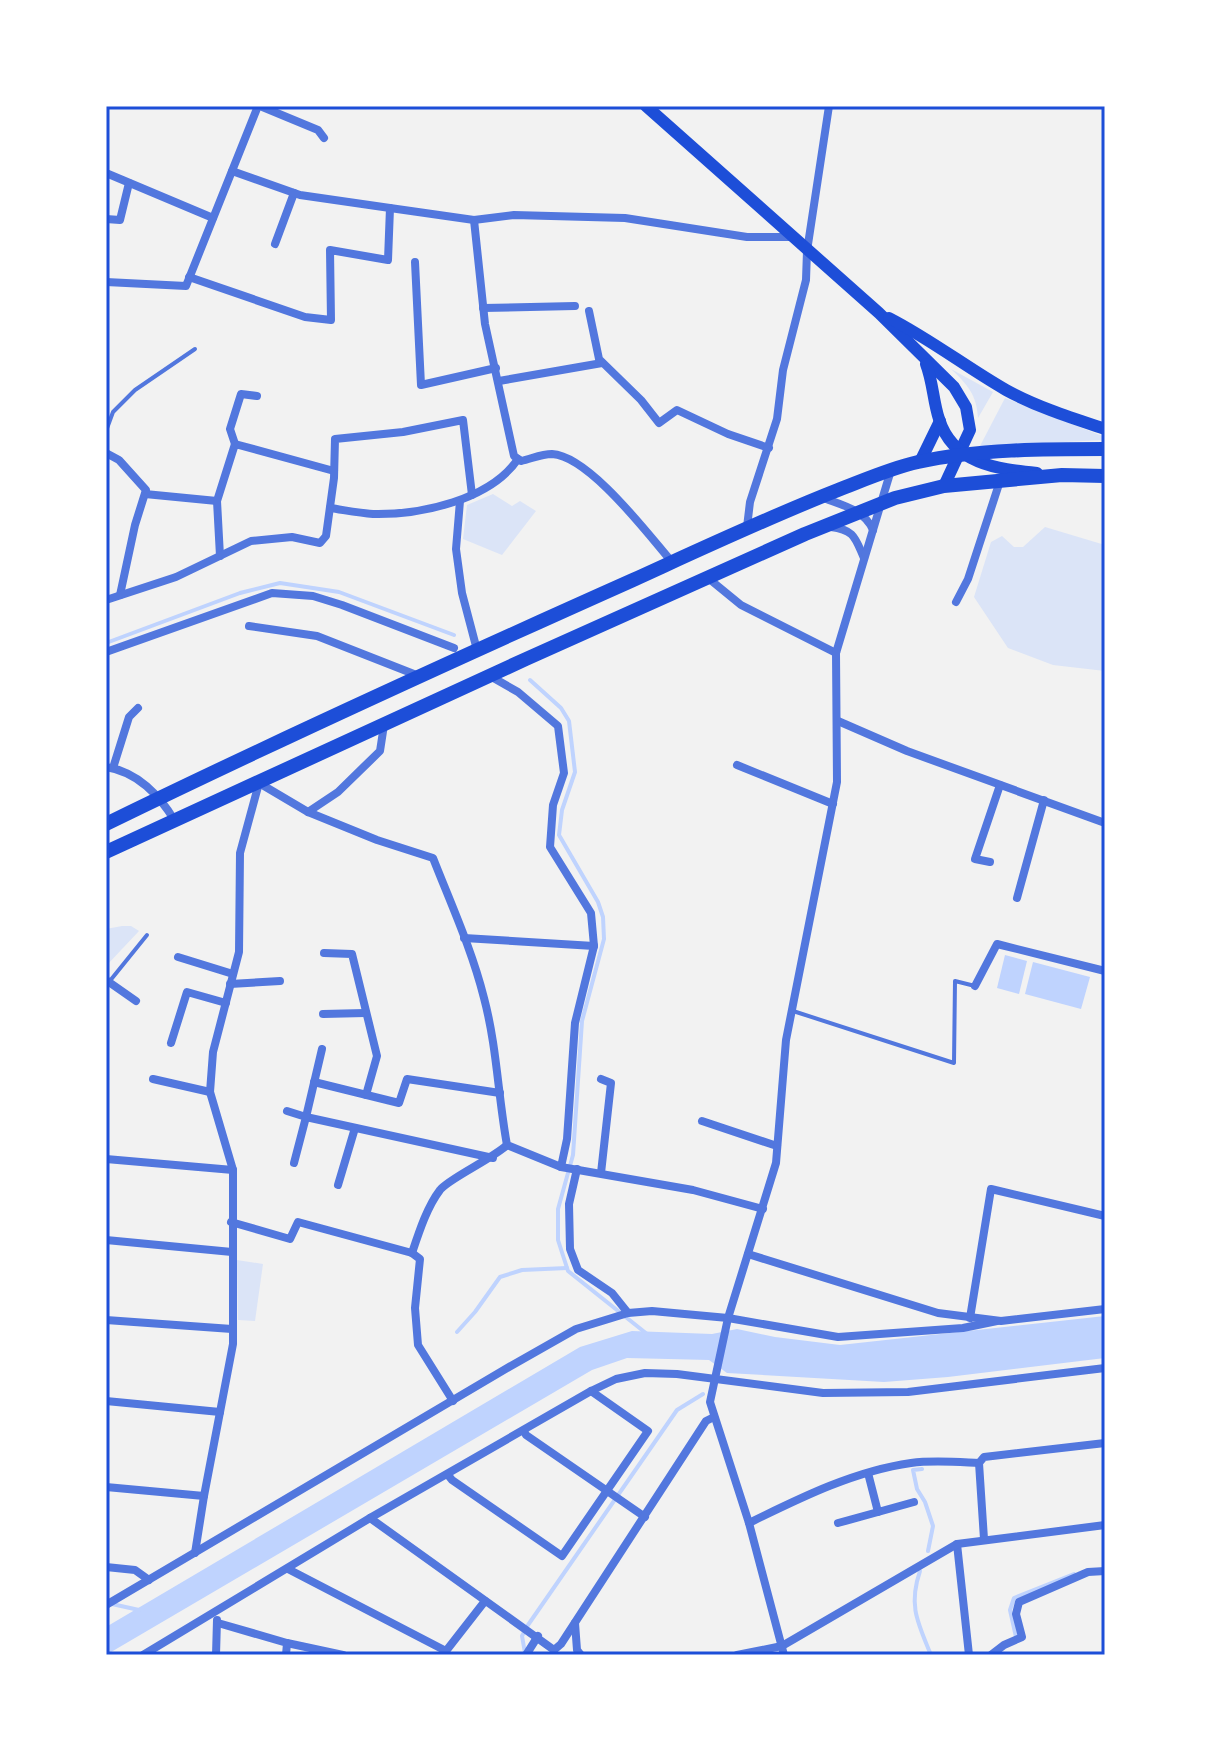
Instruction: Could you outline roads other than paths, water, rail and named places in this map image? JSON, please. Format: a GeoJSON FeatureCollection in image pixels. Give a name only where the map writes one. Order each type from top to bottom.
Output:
{"type":"FeatureCollection","features":[{"type":"Feature","properties":{"kind":"highway"},"geometry":{"type":"LineString","coordinates":[[106,824],[420,676],[820,497],[920,462],[962,455],[1047,449],[1105,449]]}},
{"type":"Feature","properties":{"kind":"highway"},"geometry":{"type":"LineString","coordinates":[[106,852],[708,578],[881,504],[944,486],[1062,475],[1105,476]]}},
{"type":"Feature","properties":{"kind":"main road"},"geometry":{"type":"LineString","coordinates":[[646,106],[879,313],[954,387],[966,407],[970,430],[962,455],[944,486]]}},
{"type":"Feature","properties":{"kind":"main road"},"geometry":{"type":"LineString","coordinates":[[879,313],[921,334],[1009,391],[1057,413],[1105,429]]}},
{"type":"Feature","properties":{"kind":"main road"},"geometry":{"type":"LineString","coordinates":[[925,361],[934,386],[940,421],[962,455],[1003,470],[1062,475]]}},
{"type":"Feature","properties":{"kind":"main road"},"geometry":{"type":"LineString","coordinates":[[920,462],[940,421]]}},
{"type":"Feature","properties":{"kind":"street"},"geometry":{"type":"LineString","coordinates":[[106,282],[186,286],[259,106],[318,130],[324,138]]}},
{"type":"Feature","properties":{"kind":"street"},"geometry":{"type":"LineString","coordinates":[[747,528],[750,502],[781,401],[783,370],[806,280],[807,251],[829,106]]}},
{"type":"Feature","properties":{"kind":"street"},"geometry":{"type":"LineString","coordinates":[[232,171],[294,193],[474,220],[514,215],[625,218],[747,237],[792,237]]}},
{"type":"Feature","properties":{"kind":"street"},"geometry":{"type":"LineString","coordinates":[[106,173],[213,218]]}},
{"type":"Feature","properties":{"kind":"street"},"geometry":{"type":"LineString","coordinates":[[106,219],[120,220],[129,183]]}},
{"type":"Feature","properties":{"kind":"street"},"geometry":{"type":"LineString","coordinates":[[275,244],[294,193]]}},
{"type":"Feature","properties":{"kind":"street"},"geometry":{"type":"LineString","coordinates":[[189,277],[305,317],[331,320],[330,250],[388,260],[390,208]]}},
{"type":"Feature","properties":{"kind":"street"},"geometry":{"type":"LineString","coordinates":[[474,220],[483,308],[514,456],[521,461],[553,454],[582,466],[604,485],[672,562]]}},
{"type":"Feature","properties":{"kind":"street"},"geometry":{"type":"LineString","coordinates":[[415,262],[421,385],[496,368]]}},
{"type":"Feature","properties":{"kind":"street"},"geometry":{"type":"LineString","coordinates":[[483,308],[575,306]]}},
{"type":"Feature","properties":{"kind":"street"},"geometry":{"type":"LineString","coordinates":[[589,311],[596,352],[602,363],[641,400],[659,423],[677,410],[728,434],[769,448]]}},
{"type":"Feature","properties":{"kind":"street"},"geometry":{"type":"LineString","coordinates":[[499,381],[602,363]]}},
{"type":"Feature","properties":{"kind":"street"},"geometry":{"type":"LineString","coordinates":[[220,556],[217,501],[235,444],[230,429],[241,394],[257,396]]}},
{"type":"Feature","properties":{"kind":"street"},"geometry":{"type":"LineString","coordinates":[[106,600],[176,577],[251,541],[292,537],[320,543],[326,536],[335,439],[403,432],[463,420],[472,495]]}},
{"type":"Feature","properties":{"kind":"street"},"geometry":{"type":"LineString","coordinates":[[235,444],[334,471]]}},
{"type":"Feature","properties":{"kind":"street"},"geometry":{"type":"LineString","coordinates":[[106,453],[134,473],[143,484],[145,494],[120,595]]}},
{"type":"Feature","properties":{"kind":"street"},"geometry":{"type":"LineString","coordinates":[[330,508],[374,514],[460,501],[495,484],[518,459]]}},
{"type":"Feature","properties":{"kind":"street"},"geometry":{"type":"LineString","coordinates":[[783,1650],[749,1523],[710,1402],[728,1318],[776,1163],[786,1040],[837,782],[836,653],[892,470]]}},
{"type":"Feature","properties":{"kind":"street"},"geometry":{"type":"LineString","coordinates":[[956,602],[968,579],[1000,481]]}},
{"type":"Feature","properties":{"kind":"street"},"geometry":{"type":"LineString","coordinates":[[145,494],[217,501]]}},
{"type":"Feature","properties":{"kind":"street"},"geometry":{"type":"LineString","coordinates":[[820,497],[861,513],[869,520],[873,530]]}},
{"type":"Feature","properties":{"kind":"street"},"geometry":{"type":"LineString","coordinates":[[460,501],[456,549],[462,593],[477,650]]}},
{"type":"Feature","properties":{"kind":"street"},"geometry":{"type":"LineString","coordinates":[[825,526],[853,534],[865,559]]}},
{"type":"Feature","properties":{"kind":"street"},"geometry":{"type":"LineString","coordinates":[[708,578],[741,605],[836,653]]}},
{"type":"Feature","properties":{"kind":"street"},"geometry":{"type":"LineString","coordinates":[[106,652],[272,593],[313,596],[454,648]]}},
{"type":"Feature","properties":{"kind":"street"},"geometry":{"type":"LineString","coordinates":[[249,626],[317,636],[420,676]]}},
{"type":"Feature","properties":{"kind":"street"},"geometry":{"type":"LineString","coordinates":[[490,676],[518,692],[558,726],[564,773],[553,805],[550,847],[591,913],[594,946],[575,1023],[567,1139],[561,1167]]}},
{"type":"Feature","properties":{"kind":"street"},"geometry":{"type":"LineString","coordinates":[[138,708],[129,717],[110,767],[145,784],[160,797],[175,821]]}},
{"type":"Feature","properties":{"kind":"street"},"geometry":{"type":"LineString","coordinates":[[838,721],[875,738],[1105,823]]}},
{"type":"Feature","properties":{"kind":"street"},"geometry":{"type":"LineString","coordinates":[[308,812],[338,792],[380,751],[384,725]]}},
{"type":"Feature","properties":{"kind":"street"},"geometry":{"type":"LineString","coordinates":[[737,765],[833,804]]}},
{"type":"Feature","properties":{"kind":"street"},"geometry":{"type":"LineString","coordinates":[[195,1553],[233,1344],[233,1170],[210,1092],[213,1052],[239,952],[240,853],[259,783],[308,812],[377,840],[433,858],[484,998],[507,1145]]}},
{"type":"Feature","properties":{"kind":"street"},"geometry":{"type":"LineString","coordinates":[[990,862],[975,859],[1000,785]]}},
{"type":"Feature","properties":{"kind":"street"},"geometry":{"type":"LineString","coordinates":[[1017,898],[1044,800]]}},
{"type":"Feature","properties":{"kind":"street"},"geometry":{"type":"LineString","coordinates":[[464,938],[594,946]]}},
{"type":"Feature","properties":{"kind":"street"},"geometry":{"type":"LineString","coordinates":[[975,986],[997,944],[1105,971]]}},
{"type":"Feature","properties":{"kind":"street"},"geometry":{"type":"LineString","coordinates":[[324,953],[352,954],[377,1056],[366,1095]]}},
{"type":"Feature","properties":{"kind":"street"},"geometry":{"type":"LineString","coordinates":[[178,957],[232,979],[280,981]]}},
{"type":"Feature","properties":{"kind":"street"},"geometry":{"type":"LineString","coordinates":[[108,981],[136,1001]]}},
{"type":"Feature","properties":{"kind":"street"},"geometry":{"type":"LineString","coordinates":[[171,1043],[187,992],[226,1003]]}},
{"type":"Feature","properties":{"kind":"street"},"geometry":{"type":"LineString","coordinates":[[323,1014],[365,1013]]}},
{"type":"Feature","properties":{"kind":"street"},"geometry":{"type":"LineString","coordinates":[[294,1163],[322,1049]]}},
{"type":"Feature","properties":{"kind":"street"},"geometry":{"type":"LineString","coordinates":[[153,1079],[210,1092]]}},
{"type":"Feature","properties":{"kind":"street"},"geometry":{"type":"LineString","coordinates":[[314,1082],[399,1103],[407,1079],[500,1093]]}},
{"type":"Feature","properties":{"kind":"street"},"geometry":{"type":"LineString","coordinates":[[601,1079],[611,1083],[601,1173]]}},
{"type":"Feature","properties":{"kind":"street"},"geometry":{"type":"LineString","coordinates":[[287,1111],[493,1158]]}},
{"type":"Feature","properties":{"kind":"street"},"geometry":{"type":"LineString","coordinates":[[702,1121],[777,1146]]}},
{"type":"Feature","properties":{"kind":"street"},"geometry":{"type":"LineString","coordinates":[[338,1185],[355,1128]]}},
{"type":"Feature","properties":{"kind":"street"},"geometry":{"type":"LineString","coordinates":[[507,1145],[561,1167],[693,1190],[763,1209]]}},
{"type":"Feature","properties":{"kind":"street"},"geometry":{"type":"LineString","coordinates":[[412,1253],[419,1230],[441,1188],[493,1158],[507,1145]]}},
{"type":"Feature","properties":{"kind":"street"},"geometry":{"type":"LineString","coordinates":[[106,1159],[233,1170]]}},
{"type":"Feature","properties":{"kind":"street"},"geometry":{"type":"LineString","coordinates":[[577,1169],[569,1204],[570,1249],[578,1270],[612,1293],[623,1314]]}},
{"type":"Feature","properties":{"kind":"street"},"geometry":{"type":"LineString","coordinates":[[970,1318],[991,1189],[1105,1216]]}},
{"type":"Feature","properties":{"kind":"street"},"geometry":{"type":"LineString","coordinates":[[231,1222],[290,1239],[298,1222],[412,1253],[420,1259],[415,1308],[418,1345],[453,1401]]}},
{"type":"Feature","properties":{"kind":"street"},"geometry":{"type":"LineString","coordinates":[[106,1240],[232,1252]]}},
{"type":"Feature","properties":{"kind":"street"},"geometry":{"type":"LineString","coordinates":[[748,1254],[938,1313],[997,1321]]}},
{"type":"Feature","properties":{"kind":"street"},"geometry":{"type":"LineString","coordinates":[[106,1605],[576,1329],[623,1314],[652,1311],[728,1318],[838,1337],[949,1329],[1105,1309]]}},
{"type":"Feature","properties":{"kind":"street"},"geometry":{"type":"LineString","coordinates":[[106,1320],[232,1329]]}},
{"type":"Feature","properties":{"kind":"street"},"geometry":{"type":"LineString","coordinates":[[143,1655],[370,1518],[616,1379],[645,1373],[677,1374],[714,1376],[823,1393],[908,1392],[1105,1368]]}},
{"type":"Feature","properties":{"kind":"street"},"geometry":{"type":"LineString","coordinates":[[448,1475],[562,1556],[612,1494],[648,1431],[591,1391]]}},
{"type":"Feature","properties":{"kind":"street"},"geometry":{"type":"LineString","coordinates":[[106,1401],[220,1412]]}},
{"type":"Feature","properties":{"kind":"street"},"geometry":{"type":"LineString","coordinates":[[370,1518],[554,1650],[706,1421],[714,1417]]}},
{"type":"Feature","properties":{"kind":"street"},"geometry":{"type":"LineString","coordinates":[[524,1431],[645,1517]]}},
{"type":"Feature","properties":{"kind":"street"},"geometry":{"type":"LineString","coordinates":[[984,1539],[979,1463],[984,1457],[1105,1443]]}},
{"type":"Feature","properties":{"kind":"street"},"geometry":{"type":"LineString","coordinates":[[749,1523],[813,1492],[868,1473],[912,1463],[979,1463]]}},
{"type":"Feature","properties":{"kind":"street"},"geometry":{"type":"LineString","coordinates":[[868,1473],[878,1512]]}},
{"type":"Feature","properties":{"kind":"street"},"geometry":{"type":"LineString","coordinates":[[106,1487],[204,1496]]}},
{"type":"Feature","properties":{"kind":"street"},"geometry":{"type":"LineString","coordinates":[[838,1523],[914,1502]]}},
{"type":"Feature","properties":{"kind":"street"},"geometry":{"type":"LineString","coordinates":[[737,1655],[783,1650],[957,1544],[1105,1525]]}},
{"type":"Feature","properties":{"kind":"street"},"geometry":{"type":"LineString","coordinates":[[957,1544],[969,1655]]}},
{"type":"Feature","properties":{"kind":"street"},"geometry":{"type":"LineString","coordinates":[[106,1567],[135,1570],[149,1580]]}},
{"type":"Feature","properties":{"kind":"street"},"geometry":{"type":"LineString","coordinates":[[288,1569],[446,1653],[485,1601]]}},
{"type":"Feature","properties":{"kind":"street"},"geometry":{"type":"LineString","coordinates":[[991,1655],[1022,1637],[1016,1614],[1019,1602],[1088,1572],[1105,1571]]}},
{"type":"Feature","properties":{"kind":"street"},"geometry":{"type":"LineString","coordinates":[[213,1614],[218,1623],[216,1655]]}},
{"type":"Feature","properties":{"kind":"street"},"geometry":{"type":"LineString","coordinates":[[575,1622],[577,1650],[581,1655]]}},
{"type":"Feature","properties":{"kind":"street"},"geometry":{"type":"LineString","coordinates":[[218,1623],[343,1655]]}},
{"type":"Feature","properties":{"kind":"street"},"geometry":{"type":"LineString","coordinates":[[528,1651],[536,1635]]}},
{"type":"Feature","properties":{"kind":"street"},"geometry":{"type":"LineString","coordinates":[[286,1655],[287,1643]]}},
{"type":"Feature","properties":{"kind":"lane"},"geometry":{"type":"LineString","coordinates":[[106,431],[113,412],[135,390],[195,349]]}},
{"type":"Feature","properties":{"kind":"lane"},"geometry":{"type":"LineString","coordinates":[[108,981],[147,935]]}},
{"type":"Feature","properties":{"kind":"lane"},"geometry":{"type":"LineString","coordinates":[[791,1010],[954,1063],[955,981],[975,986]]}},
{"type":"Feature","properties":{"kind":"water"},"geometry":{"type":"Polygon","coordinates":[[[1005,955],[1027,961],[1019,994],[997,988],[1005,955]]]}},
{"type":"Feature","properties":{"kind":"water"},"geometry":{"type":"Polygon","coordinates":[[[1033,962],[1090,977],[1081,1009],[1025,994],[1033,962]]]}},
{"type":"Feature","properties":{"kind":"water"},"geometry":{"type":"Polygon","coordinates":[[[1105,1316],[1105,1358],[948,1377],[884,1382],[727,1373],[709,1360],[627,1358],[592,1370],[106,1655],[106,1627],[580,1347],[632,1331],[712,1334],[737,1329],[840,1345],[1105,1316]]]}},
{"type":"Feature","properties":{"kind":"waterway"},"geometry":{"type":"LineString","coordinates":[[106,643],[240,593],[280,583],[339,592],[454,635]]}},
{"type":"Feature","properties":{"kind":"waterway"},"geometry":{"type":"LineString","coordinates":[[530,680],[561,708],[569,721],[575,772],[562,810],[559,835],[598,902],[603,917],[604,939],[582,1021],[573,1155],[558,1209],[558,1240],[568,1271],[647,1334]]}},
{"type":"Feature","properties":{"kind":"waterway"},"geometry":{"type":"LineString","coordinates":[[457,1332],[500,1277],[522,1270],[567,1268]]}},
{"type":"Feature","properties":{"kind":"waterway"},"geometry":{"type":"LineString","coordinates":[[525,1653],[522,1636],[528,1625],[677,1410],[703,1394]]}},
{"type":"Feature","properties":{"kind":"waterway"},"geometry":{"type":"LineString","coordinates":[[922,1469],[913,1470],[917,1489],[933,1526],[928,1551]]}},
{"type":"Feature","properties":{"kind":"waterway"},"geometry":{"type":"LineString","coordinates":[[920,1571],[915,1605],[931,1655]]}},
{"type":"Feature","properties":{"kind":"waterway"},"geometry":{"type":"LineString","coordinates":[[1016,1637],[1010,1610],[1014,1598],[1074,1574]]}},
{"type":"Feature","properties":{"kind":"waterway"},"geometry":{"type":"LineString","coordinates":[[112,1604],[139,1610]]}}]}
